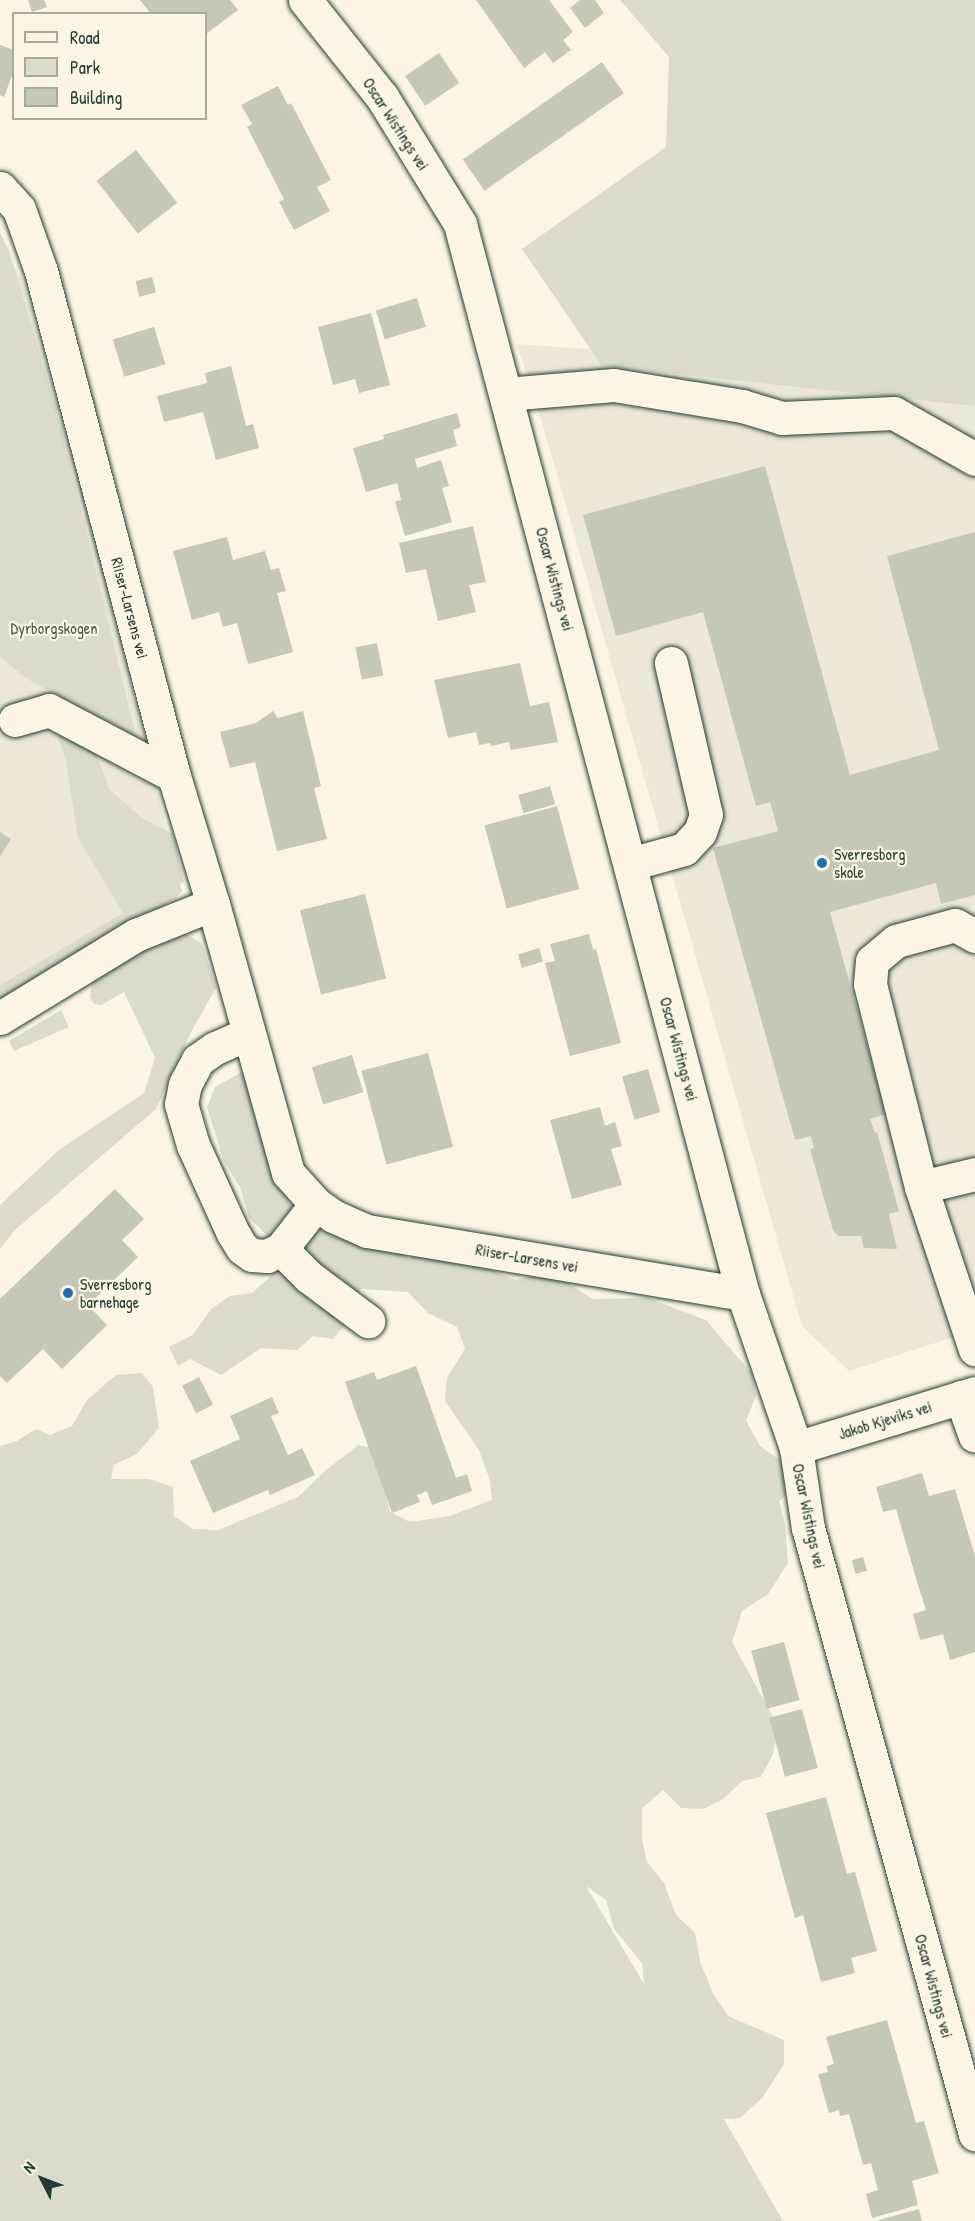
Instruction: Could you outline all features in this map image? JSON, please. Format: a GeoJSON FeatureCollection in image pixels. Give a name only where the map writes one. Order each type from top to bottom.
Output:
{"type":"FeatureCollection","features":[{"type":"Feature","properties":{"kind":"street","name":"Oscar Wistings vei"},"geometry":{"type":"LineString","coordinates":[[305,0],[382,97],[460,224],[743,1294],[796,1448],[808,1528],[975,2134]]}},
{"type":"Feature","properties":{"kind":"street","name":"Riiser-Larsens vei"},"geometry":{"type":"LineString","coordinates":[[0,188],[19,209],[41,272],[174,776],[213,904],[247,1034],[288,1173],[316,1204],[333,1216],[367,1231],[743,1294]]}},
{"type":"Feature","properties":{"kind":"street"},"geometry":{"type":"LineString","coordinates":[[506,394],[614,385],[742,406],[782,418],[894,413],[975,459]]}},
{"type":"Feature","properties":{"kind":"street"},"geometry":{"type":"LineString","coordinates":[[630,864],[684,849],[700,832],[706,815],[671,663]]}},
{"type":"Feature","properties":{"kind":"street"},"geometry":{"type":"LineString","coordinates":[[15,720],[49,710],[174,776]]}},
{"type":"Feature","properties":{"kind":"street"},"geometry":{"type":"LineString","coordinates":[[0,1018],[135,935],[213,904]]}},
{"type":"Feature","properties":{"kind":"street"},"geometry":{"type":"LineString","coordinates":[[975,936],[955,925],[896,941],[872,961],[870,984],[921,1187],[975,1349]]}},
{"type":"Feature","properties":{"kind":"street"},"geometry":{"type":"LineString","coordinates":[[247,1034],[215,1048],[198,1060],[185,1084],[181,1104],[193,1145],[242,1248],[252,1254],[267,1256],[281,1250],[316,1204]]}},
{"type":"Feature","properties":{"kind":"street"},"geometry":{"type":"LineString","coordinates":[[921,1187],[975,1174]]}},
{"type":"Feature","properties":{"kind":"street"},"geometry":{"type":"LineString","coordinates":[[281,1250],[309,1277],[368,1321]]}},
{"type":"Feature","properties":{"kind":"street"},"geometry":{"type":"LineString","coordinates":[[968,1395],[975,1436]]}},
{"type":"Feature","properties":{"kind":"street","name":"Jakob Kjeviks vei"},"geometry":{"type":"LineString","coordinates":[[796,1448],[968,1395]]}},
{"type":"Feature","properties":{"kind":"shaded area"},"geometry":{"type":"Polygon","coordinates":[[[0,243],[22,279],[100,555],[179,881],[0,985],[0,243]]]}},
{"type":"Feature","properties":{"kind":"shaded area","name":"Sverresborg skole"},"geometry":{"type":"Polygon","coordinates":[[[516,344],[886,370],[975,400],[975,1330],[849,1371],[802,1326],[533,391],[516,344]]]}},
{"type":"Feature","properties":{"kind":"green space"},"geometry":{"type":"Polygon","coordinates":[[[620,0],[975,0],[975,406],[602,366],[522,249],[666,147],[669,57],[620,0]]]}},
{"type":"Feature","properties":{"kind":"green space","name":"Dyrborgskogen"},"geometry":{"type":"Polygon","coordinates":[[[0,233],[9,250],[58,415],[136,736],[29,680],[0,657],[0,233]]]}},
{"type":"Feature","properties":{"kind":"green space"},"geometry":{"type":"Polygon","coordinates":[[[56,731],[94,746],[109,789],[143,819],[173,834],[184,882],[180,884],[182,891],[176,898],[0,1005],[0,985],[123,913],[78,838],[66,761],[56,731]]]}},
{"type":"Feature","properties":{"kind":"green space"},"geometry":{"type":"Polygon","coordinates":[[[172,935],[189,935],[202,944],[216,988],[191,1032],[156,1109],[14,1231],[0,1249],[0,1205],[60,1149],[144,1093],[155,1058],[124,992],[101,1005],[94,1004],[90,997],[92,983],[101,971],[172,935]]]}},
{"type":"Feature","properties":{"kind":"green space"},"geometry":{"type":"Polygon","coordinates":[[[61,1010],[69,1027],[14,1051],[9,1041],[61,1010]]]}},
{"type":"Feature","properties":{"kind":"green space"},"geometry":{"type":"Polygon","coordinates":[[[244,1071],[295,1218],[314,1232],[348,1228],[369,1235],[409,1258],[438,1249],[516,1280],[550,1272],[593,1299],[648,1298],[706,1320],[752,1374],[756,1396],[746,1420],[760,1446],[784,1463],[793,1487],[779,1502],[785,1523],[788,1563],[768,1594],[742,1611],[732,1642],[779,1728],[773,1754],[761,1777],[742,1781],[722,1800],[703,1809],[681,1808],[663,1790],[642,1808],[642,1839],[647,1862],[664,1883],[676,1915],[695,1933],[700,1962],[714,1995],[728,2016],[784,2040],[784,2064],[763,2097],[740,2118],[724,2119],[783,2221],[0,2221],[0,1446],[17,1441],[36,1429],[50,1435],[72,1426],[87,1400],[116,1375],[142,1373],[153,1387],[159,1428],[137,1454],[114,1465],[111,1479],[149,1479],[173,1487],[174,1516],[193,1529],[218,1530],[298,1497],[325,1471],[358,1445],[378,1449],[382,1482],[390,1512],[410,1522],[450,1516],[492,1500],[490,1481],[479,1450],[445,1401],[447,1378],[465,1349],[457,1327],[428,1313],[408,1292],[360,1289],[353,1316],[333,1339],[313,1336],[297,1350],[261,1348],[221,1375],[190,1359],[178,1366],[169,1347],[193,1335],[211,1309],[230,1296],[252,1293],[270,1277],[280,1255],[262,1230],[249,1218],[240,1187],[224,1162],[207,1107],[215,1087],[244,1071]],[[586,1886],[644,1984],[642,1963],[614,1929],[606,1900],[586,1886]]]}},
{"type":"Feature","properties":{"kind":"building"},"geometry":{"type":"Polygon","coordinates":[[[28,0],[44,0],[47,7],[32,12],[28,0]]]}},
{"type":"Feature","properties":{"kind":"building"},"geometry":{"type":"Polygon","coordinates":[[[140,0],[230,0],[238,10],[207,33],[207,12],[149,12],[140,0]]]}},
{"type":"Feature","properties":{"kind":"building"},"geometry":{"type":"Polygon","coordinates":[[[476,0],[549,0],[573,32],[563,40],[571,50],[553,63],[545,52],[524,68],[476,0]]]}},
{"type":"Feature","properties":{"kind":"building"},"geometry":{"type":"Polygon","coordinates":[[[580,0],[595,0],[604,13],[585,28],[570,8],[580,0]]]}},
{"type":"Feature","properties":{"kind":"building"},"geometry":{"type":"Polygon","coordinates":[[[0,45],[12,49],[12,75],[4,97],[0,95],[0,45]]]}},
{"type":"Feature","properties":{"kind":"building"},"geometry":{"type":"Polygon","coordinates":[[[439,53],[459,83],[425,106],[405,76],[439,53]]]}},
{"type":"Feature","properties":{"kind":"building"},"geometry":{"type":"Polygon","coordinates":[[[602,62],[624,93],[485,191],[463,160],[602,62]]]}},
{"type":"Feature","properties":{"kind":"building"},"geometry":{"type":"Polygon","coordinates":[[[278,86],[288,105],[291,103],[331,180],[317,187],[330,211],[294,230],[279,202],[284,199],[247,127],[252,124],[241,105],[278,86]]]}},
{"type":"Feature","properties":{"kind":"building"},"geometry":{"type":"Polygon","coordinates":[[[136,150],[177,203],[138,234],[97,181],[136,150]]]}},
{"type":"Feature","properties":{"kind":"building"},"geometry":{"type":"Polygon","coordinates":[[[152,277],[156,293],[139,297],[136,281],[152,277]]]}},
{"type":"Feature","properties":{"kind":"building"},"geometry":{"type":"Polygon","coordinates":[[[417,298],[426,327],[385,339],[376,311],[417,298]]]}},
{"type":"Feature","properties":{"kind":"building"},"geometry":{"type":"Polygon","coordinates":[[[371,313],[390,385],[359,393],[355,379],[333,385],[318,327],[371,313]]]}},
{"type":"Feature","properties":{"kind":"building"},"geometry":{"type":"Polygon","coordinates":[[[154,327],[165,364],[124,377],[113,340],[154,327]]]}},
{"type":"Feature","properties":{"kind":"building"},"geometry":{"type":"Polygon","coordinates":[[[231,366],[246,426],[253,424],[259,448],[216,460],[203,412],[164,422],[157,396],[207,383],[205,373],[231,366]]]}},
{"type":"Feature","properties":{"kind":"building"},"geometry":{"type":"Polygon","coordinates":[[[457,413],[461,427],[453,430],[457,446],[415,459],[417,468],[441,460],[449,486],[442,488],[452,522],[405,536],[395,502],[401,500],[397,483],[366,492],[353,448],[384,439],[383,435],[457,413]]]}},
{"type":"Feature","properties":{"kind":"building"},"geometry":{"type":"Polygon","coordinates":[[[765,466],[850,775],[939,750],[887,556],[975,532],[975,895],[941,904],[936,883],[830,912],[886,1114],[870,1119],[875,1133],[877,1132],[899,1211],[889,1214],[897,1249],[864,1248],[861,1236],[838,1236],[833,1230],[810,1149],[814,1148],[811,1136],[795,1140],[713,848],[778,831],[770,802],[756,806],[703,612],[616,636],[583,515],[765,466]]]}},
{"type":"Feature","properties":{"kind":"building"},"geometry":{"type":"Polygon","coordinates":[[[473,526],[486,582],[469,585],[476,612],[438,621],[426,569],[406,573],[399,543],[473,526]]]}},
{"type":"Feature","properties":{"kind":"building"},"geometry":{"type":"Polygon","coordinates":[[[227,537],[233,560],[265,551],[271,570],[279,568],[286,591],[277,593],[293,652],[248,664],[237,623],[223,627],[219,612],[192,620],[173,551],[227,537]]]}},
{"type":"Feature","properties":{"kind":"building"},"geometry":{"type":"Polygon","coordinates":[[[377,643],[383,675],[362,680],[355,647],[377,643]]]}},
{"type":"Feature","properties":{"kind":"building"},"geometry":{"type":"Polygon","coordinates":[[[520,663],[530,706],[549,702],[558,742],[511,750],[509,742],[491,746],[490,743],[479,745],[476,732],[448,738],[434,680],[520,663]]]}},
{"type":"Feature","properties":{"kind":"building"},"geometry":{"type":"Polygon","coordinates":[[[273,711],[278,718],[303,711],[321,786],[314,788],[327,839],[277,851],[255,762],[230,768],[220,732],[256,723],[273,711]]]}},
{"type":"Feature","properties":{"kind":"building"},"geometry":{"type":"Polygon","coordinates":[[[550,786],[555,804],[524,813],[518,795],[550,786]]]}},
{"type":"Feature","properties":{"kind":"building"},"geometry":{"type":"Polygon","coordinates":[[[557,806],[579,889],[507,908],[485,825],[557,806]]]}},
{"type":"Feature","properties":{"kind":"building"},"geometry":{"type":"Polygon","coordinates":[[[0,832],[11,839],[0,857],[0,832]]]}},
{"type":"Feature","properties":{"kind":"building"},"geometry":{"type":"Polygon","coordinates":[[[365,894],[386,978],[321,995],[300,910],[365,894]]]}},
{"type":"Feature","properties":{"kind":"building"},"geometry":{"type":"Polygon","coordinates":[[[589,934],[593,950],[596,949],[621,1043],[570,1056],[545,963],[555,961],[550,944],[589,934]]]}},
{"type":"Feature","properties":{"kind":"building"},"geometry":{"type":"Polygon","coordinates":[[[539,948],[543,961],[522,968],[518,954],[539,948]]]}},
{"type":"Feature","properties":{"kind":"building"},"geometry":{"type":"Polygon","coordinates":[[[428,1053],[453,1147],[386,1165],[361,1071],[428,1053]]]}},
{"type":"Feature","properties":{"kind":"building"},"geometry":{"type":"Polygon","coordinates":[[[352,1055],[363,1092],[323,1105],[312,1067],[352,1055]]]}},
{"type":"Feature","properties":{"kind":"building"},"geometry":{"type":"Polygon","coordinates":[[[648,1069],[660,1112],[634,1120],[622,1076],[648,1069]]]}},
{"type":"Feature","properties":{"kind":"building"},"geometry":{"type":"Polygon","coordinates":[[[600,1107],[605,1126],[615,1122],[622,1146],[611,1149],[622,1185],[572,1199],[550,1120],[600,1107]]]}},
{"type":"Feature","properties":{"kind":"building"},"geometry":{"type":"Polygon","coordinates":[[[115,1189],[144,1219],[122,1240],[138,1257],[88,1305],[107,1325],[62,1369],[43,1349],[7,1383],[0,1376],[0,1299],[115,1189]]]}},
{"type":"Feature","properties":{"kind":"building"},"geometry":{"type":"Polygon","coordinates":[[[416,1366],[456,1478],[467,1474],[472,1491],[432,1505],[427,1491],[417,1495],[420,1502],[392,1513],[345,1382],[374,1372],[377,1380],[416,1366]]]}},
{"type":"Feature","properties":{"kind":"building"},"geometry":{"type":"Polygon","coordinates":[[[199,1377],[213,1405],[196,1413],[182,1386],[199,1377]]]}},
{"type":"Feature","properties":{"kind":"building"},"geometry":{"type":"Polygon","coordinates":[[[272,1397],[279,1413],[271,1416],[288,1455],[302,1448],[315,1475],[270,1495],[268,1490],[213,1513],[190,1461],[240,1439],[230,1416],[272,1397]]]}},
{"type":"Feature","properties":{"kind":"building"},"geometry":{"type":"Polygon","coordinates":[[[922,1473],[929,1496],[955,1489],[975,1556],[975,1652],[950,1660],[943,1634],[920,1640],[913,1614],[926,1610],[896,1509],[883,1512],[876,1487],[922,1473]]]}},
{"type":"Feature","properties":{"kind":"building"},"geometry":{"type":"Polygon","coordinates":[[[863,1557],[867,1570],[856,1574],[852,1561],[863,1557]]]}},
{"type":"Feature","properties":{"kind":"building"},"geometry":{"type":"Polygon","coordinates":[[[784,1642],[800,1700],[767,1709],[751,1651],[784,1642]]]}},
{"type":"Feature","properties":{"kind":"building"},"geometry":{"type":"Polygon","coordinates":[[[802,1709],[818,1768],[785,1777],[769,1718],[802,1709]]]}},
{"type":"Feature","properties":{"kind":"building"},"geometry":{"type":"Polygon","coordinates":[[[826,1797],[847,1874],[855,1872],[877,1951],[851,1958],[855,1973],[821,1982],[803,1915],[795,1918],[766,1813],[826,1797]]]}},
{"type":"Feature","properties":{"kind":"building"},"geometry":{"type":"Polygon","coordinates":[[[887,2020],[916,2123],[924,2121],[939,2173],[912,2181],[918,2205],[872,2218],[866,2194],[878,2190],[871,2163],[863,2165],[849,2114],[840,2116],[839,2110],[829,2113],[818,2074],[828,2072],[826,2066],[834,2064],[826,2037],[887,2020]]]}},
{"type":"Feature","properties":{"kind":"building"},"geometry":{"type":"Polygon","coordinates":[[[919,2209],[922,2221],[879,2221],[879,2220],[919,2209]]]}},
{"type":"Feature","properties":{"kind":"place","name":"Sverresborg skole"},"geometry":{"type":"Point","coordinates":[822,863]}},
{"type":"Feature","properties":{"kind":"place","name":"Sverresborg barnehage"},"geometry":{"type":"Point","coordinates":[68,1293]}}]}
